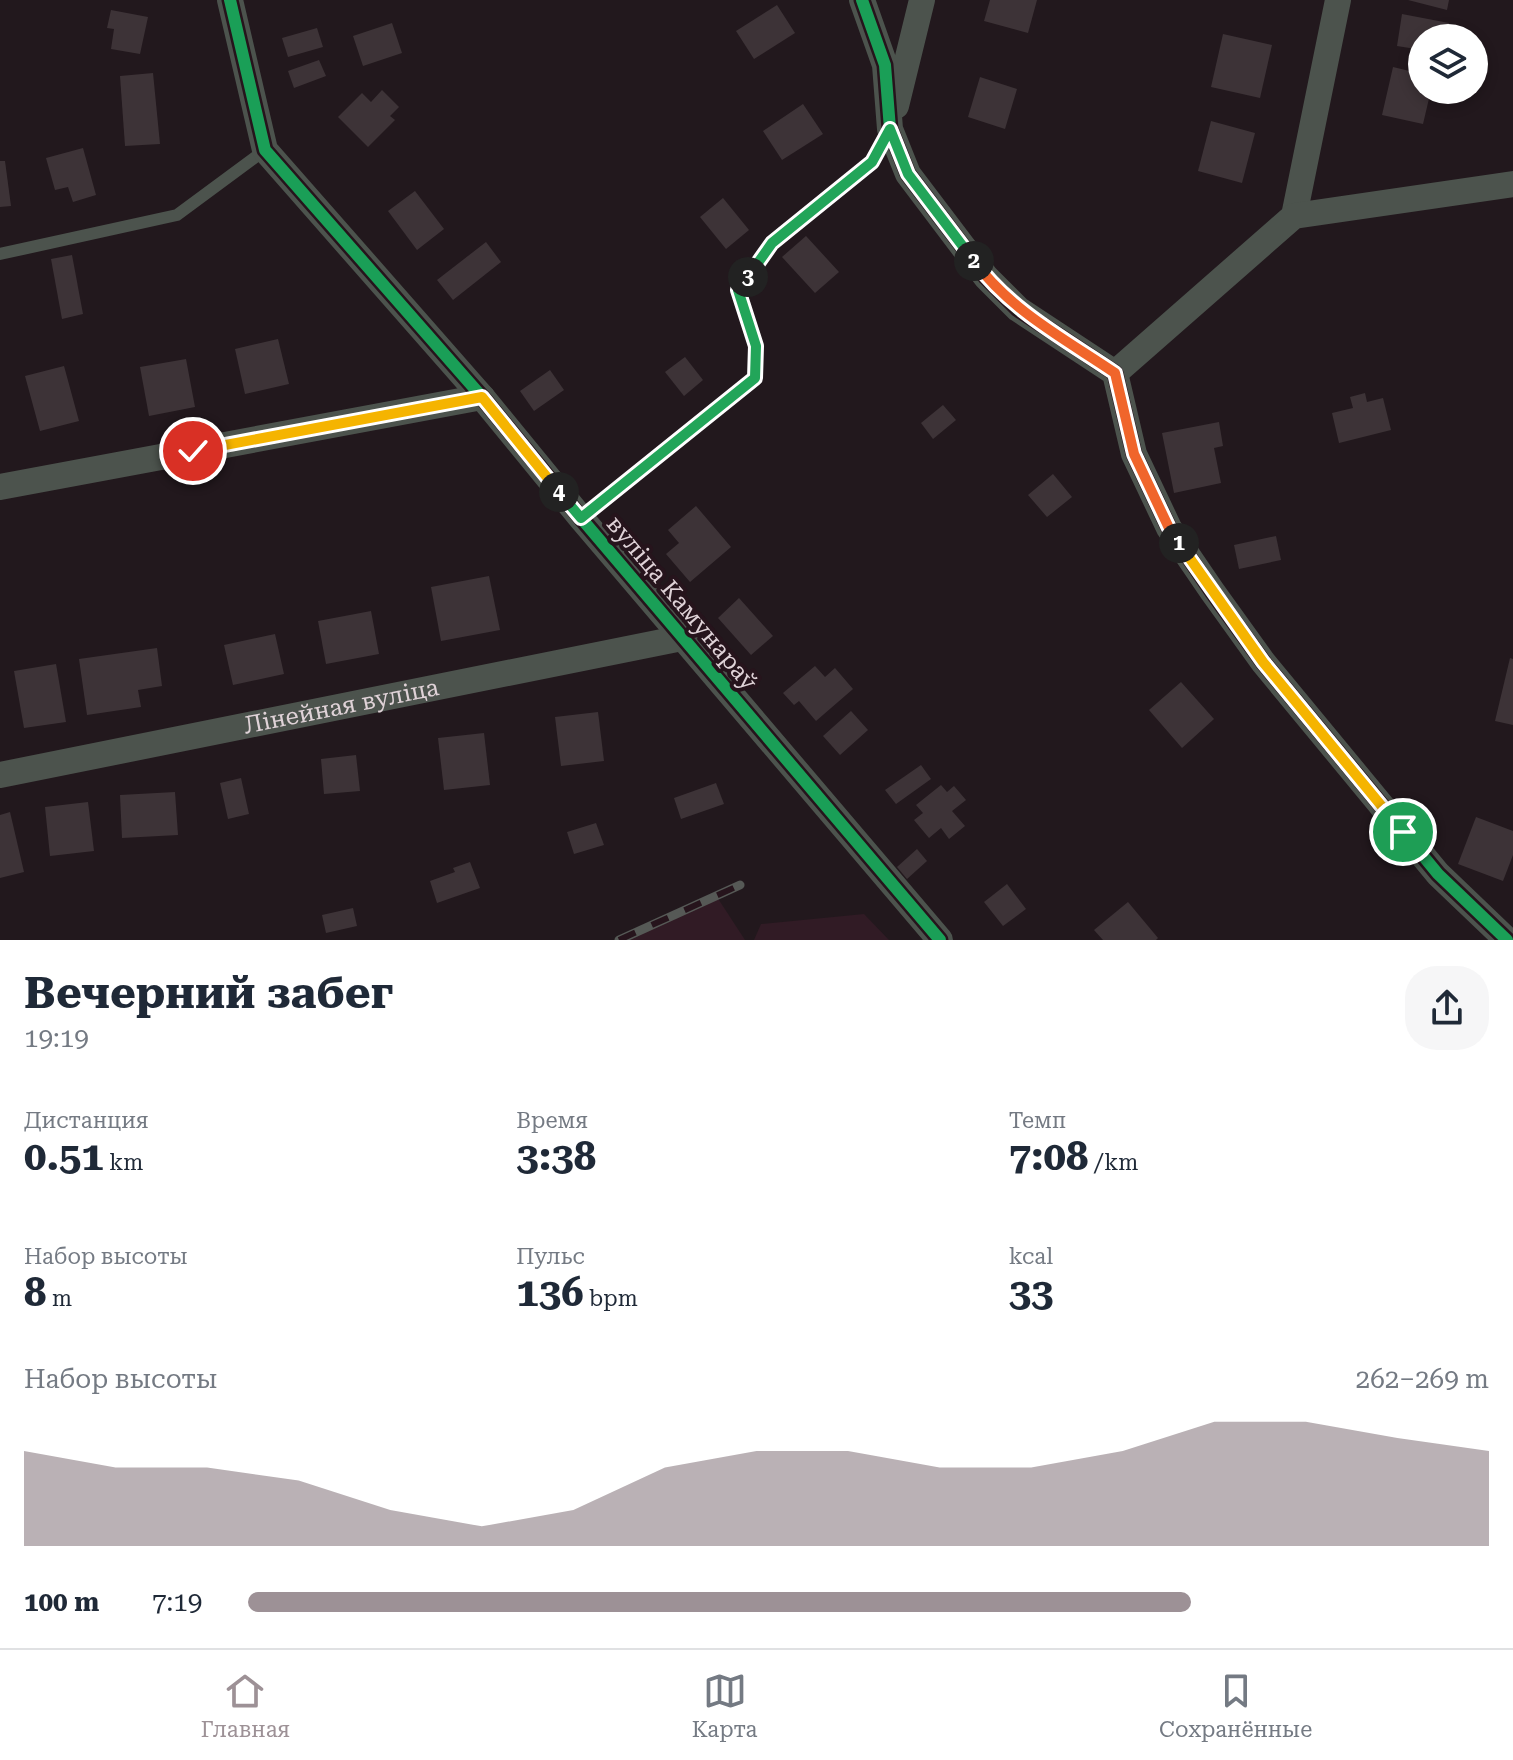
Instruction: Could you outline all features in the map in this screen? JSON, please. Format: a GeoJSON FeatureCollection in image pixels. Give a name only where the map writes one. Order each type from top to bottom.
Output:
{"type":"FeatureCollection","features":[{"type":"Feature","properties":{"kind":"street"},"geometry":{"type":"LineString","coordinates":[[230,0],[265,150]]}},
{"type":"Feature","properties":{"kind":"street"},"geometry":{"type":"LineString","coordinates":[[862,0],[885,65],[890,129],[908,174],[986,277],[1018,309],[1115,373],[1134,454],[1169,528],[1212,591],[1263,662],[1438,874],[1507,940]]}},
{"type":"Feature","properties":{"kind":"street"},"geometry":{"type":"LineString","coordinates":[[890,129],[922,0]]}},
{"type":"Feature","properties":{"kind":"street"},"geometry":{"type":"LineString","coordinates":[[1294,216],[1338,0]]}},
{"type":"Feature","properties":{"kind":"street","name":"вуліца Камунараў"},"geometry":{"type":"LineString","coordinates":[[265,150],[482,397],[682,638],[940,940]]}},
{"type":"Feature","properties":{"kind":"street"},"geometry":{"type":"LineString","coordinates":[[1115,373],[1294,216],[1513,184]]}},
{"type":"Feature","properties":{"kind":"street"},"geometry":{"type":"LineString","coordinates":[[0,487],[482,397]]}},
{"type":"Feature","properties":{"kind":"street","name":"Лінейная вуліца"},"geometry":{"type":"LineString","coordinates":[[0,775],[682,638]]}},
{"type":"Feature","properties":{"kind":"lane"},"geometry":{"type":"LineString","coordinates":[[581,518],[755,378],[756,346],[738,290],[772,243],[872,162],[890,129]]}},
{"type":"Feature","properties":{"kind":"lane"},"geometry":{"type":"LineString","coordinates":[[0,254],[177,215],[265,150]]}},
{"type":"Feature","properties":{"kind":"shaded area"},"geometry":{"type":"Polygon","coordinates":[[[717,897],[745,940],[615,940],[717,897]]]}},
{"type":"Feature","properties":{"kind":"shaded area"},"geometry":{"type":"Polygon","coordinates":[[[864,914],[889,940],[754,940],[761,924],[864,914]]]}},
{"type":"Feature","properties":{"kind":"building"},"geometry":{"type":"Polygon","coordinates":[[[990,0],[1037,0],[1028,33],[984,21],[990,0]]]}},
{"type":"Feature","properties":{"kind":"building"},"geometry":{"type":"Polygon","coordinates":[[[1408,0],[1449,0],[1447,10],[1408,0]]]}},
{"type":"Feature","properties":{"kind":"building"},"geometry":{"type":"Polygon","coordinates":[[[777,5],[795,33],[754,59],[736,31],[777,5]]]}},
{"type":"Feature","properties":{"kind":"building"},"geometry":{"type":"Polygon","coordinates":[[[111,10],[148,17],[140,54],[111,49],[114,29],[107,28],[111,10]]]}},
{"type":"Feature","properties":{"kind":"building"},"geometry":{"type":"Polygon","coordinates":[[[1402,14],[1449,23],[1408,24],[1408,48],[1397,46],[1402,14]]]}},
{"type":"Feature","properties":{"kind":"building"},"geometry":{"type":"Polygon","coordinates":[[[392,23],[402,53],[363,66],[353,36],[392,23]]]}},
{"type":"Feature","properties":{"kind":"building"},"geometry":{"type":"Polygon","coordinates":[[[317,28],[323,47],[288,57],[282,38],[317,28]]]}},
{"type":"Feature","properties":{"kind":"building"},"geometry":{"type":"Polygon","coordinates":[[[1223,34],[1272,45],[1260,98],[1211,87],[1223,34]]]}},
{"type":"Feature","properties":{"kind":"building"},"geometry":{"type":"Polygon","coordinates":[[[319,60],[326,76],[294,88],[288,71],[319,60]]]}},
{"type":"Feature","properties":{"kind":"building"},"geometry":{"type":"Polygon","coordinates":[[[1393,67],[1408,71],[1408,104],[1428,104],[1423,124],[1382,115],[1393,67]]]}},
{"type":"Feature","properties":{"kind":"building"},"geometry":{"type":"Polygon","coordinates":[[[153,73],[160,144],[125,146],[120,76],[153,73]]]}},
{"type":"Feature","properties":{"kind":"building"},"geometry":{"type":"Polygon","coordinates":[[[980,77],[1017,89],[1005,129],[968,117],[980,77]]]}},
{"type":"Feature","properties":{"kind":"building"},"geometry":{"type":"Polygon","coordinates":[[[382,90],[399,107],[390,116],[395,120],[368,147],[338,117],[362,93],[371,102],[382,90]]]}},
{"type":"Feature","properties":{"kind":"building"},"geometry":{"type":"Polygon","coordinates":[[[803,104],[823,134],[782,160],[763,131],[803,104]]]}},
{"type":"Feature","properties":{"kind":"building"},"geometry":{"type":"Polygon","coordinates":[[[1211,121],[1255,133],[1242,183],[1198,171],[1211,121]]]}},
{"type":"Feature","properties":{"kind":"building"},"geometry":{"type":"Polygon","coordinates":[[[83,148],[96,195],[73,202],[68,187],[55,190],[46,158],[83,148]]]}},
{"type":"Feature","properties":{"kind":"building"},"geometry":{"type":"Polygon","coordinates":[[[0,161],[5,161],[11,206],[0,207],[0,161]]]}},
{"type":"Feature","properties":{"kind":"building"},"geometry":{"type":"Polygon","coordinates":[[[415,191],[444,229],[417,250],[388,211],[415,191]]]}},
{"type":"Feature","properties":{"kind":"building"},"geometry":{"type":"Polygon","coordinates":[[[723,198],[749,230],[726,249],[700,217],[723,198]]]}},
{"type":"Feature","properties":{"kind":"building"},"geometry":{"type":"Polygon","coordinates":[[[806,236],[839,272],[815,293],[782,257],[806,236]]]}},
{"type":"Feature","properties":{"kind":"building"},"geometry":{"type":"Polygon","coordinates":[[[486,242],[501,262],[453,300],[437,280],[486,242]]]}},
{"type":"Feature","properties":{"kind":"building"},"geometry":{"type":"Polygon","coordinates":[[[72,255],[83,314],[62,319],[51,259],[72,255]]]}},
{"type":"Feature","properties":{"kind":"building"},"geometry":{"type":"Polygon","coordinates":[[[278,339],[289,384],[245,394],[235,349],[278,339]]]}},
{"type":"Feature","properties":{"kind":"building"},"geometry":{"type":"Polygon","coordinates":[[[685,357],[703,380],[684,396],[665,372],[685,357]]]}},
{"type":"Feature","properties":{"kind":"building"},"geometry":{"type":"Polygon","coordinates":[[[186,359],[195,407],[149,416],[140,367],[186,359]]]}},
{"type":"Feature","properties":{"kind":"building"},"geometry":{"type":"Polygon","coordinates":[[[64,366],[79,421],[40,431],[25,376],[64,366]]]}},
{"type":"Feature","properties":{"kind":"building"},"geometry":{"type":"Polygon","coordinates":[[[550,370],[564,390],[534,411],[520,391],[550,370]]]}},
{"type":"Feature","properties":{"kind":"building"},"geometry":{"type":"Polygon","coordinates":[[[1365,393],[1367,402],[1383,398],[1391,430],[1339,443],[1332,413],[1353,408],[1350,397],[1365,393]]]}},
{"type":"Feature","properties":{"kind":"building"},"geometry":{"type":"Polygon","coordinates":[[[943,405],[956,420],[933,439],[921,423],[943,405]]]}},
{"type":"Feature","properties":{"kind":"building"},"geometry":{"type":"Polygon","coordinates":[[[1219,422],[1223,446],[1214,448],[1221,483],[1174,493],[1162,433],[1219,422]]]}},
{"type":"Feature","properties":{"kind":"building"},"geometry":{"type":"Polygon","coordinates":[[[1053,474],[1072,497],[1047,517],[1028,495],[1053,474]]]}},
{"type":"Feature","properties":{"kind":"building"},"geometry":{"type":"Polygon","coordinates":[[[696,506],[731,547],[690,582],[666,554],[679,543],[668,530],[696,506]]]}},
{"type":"Feature","properties":{"kind":"building"},"geometry":{"type":"Polygon","coordinates":[[[1276,536],[1281,560],[1239,569],[1234,545],[1276,536]]]}},
{"type":"Feature","properties":{"kind":"building"},"geometry":{"type":"Polygon","coordinates":[[[489,576],[500,630],[441,641],[431,587],[489,576]]]}},
{"type":"Feature","properties":{"kind":"building"},"geometry":{"type":"Polygon","coordinates":[[[739,598],[773,636],[751,655],[718,618],[739,598]]]}},
{"type":"Feature","properties":{"kind":"building"},"geometry":{"type":"Polygon","coordinates":[[[371,611],[379,654],[326,664],[318,621],[371,611]]]}},
{"type":"Feature","properties":{"kind":"building"},"geometry":{"type":"Polygon","coordinates":[[[275,634],[284,674],[233,685],[224,645],[275,634]]]}},
{"type":"Feature","properties":{"kind":"building"},"geometry":{"type":"Polygon","coordinates":[[[157,648],[162,686],[138,690],[141,707],[87,715],[79,659],[157,648]]]}},
{"type":"Feature","properties":{"kind":"building"},"geometry":{"type":"Polygon","coordinates":[[[1510,658],[1513,659],[1513,725],[1495,721],[1510,658]]]}},
{"type":"Feature","properties":{"kind":"building"},"geometry":{"type":"Polygon","coordinates":[[[56,664],[66,722],[24,728],[14,671],[56,664]]]}},
{"type":"Feature","properties":{"kind":"building"},"geometry":{"type":"Polygon","coordinates":[[[815,666],[825,677],[835,668],[853,689],[816,721],[799,701],[794,705],[783,693],[815,666]]]}},
{"type":"Feature","properties":{"kind":"building"},"geometry":{"type":"Polygon","coordinates":[[[1181,682],[1214,719],[1182,748],[1149,710],[1181,682]]]}},
{"type":"Feature","properties":{"kind":"building"},"geometry":{"type":"Polygon","coordinates":[[[851,711],[868,730],[840,755],[823,736],[851,711]]]}},
{"type":"Feature","properties":{"kind":"building"},"geometry":{"type":"Polygon","coordinates":[[[598,712],[604,761],[561,766],[555,717],[598,712]]]}},
{"type":"Feature","properties":{"kind":"building"},"geometry":{"type":"Polygon","coordinates":[[[484,733],[490,785],[444,790],[438,738],[484,733]]]}},
{"type":"Feature","properties":{"kind":"building"},"geometry":{"type":"Polygon","coordinates":[[[356,755],[360,791],[324,794],[321,759],[356,755]]]}},
{"type":"Feature","properties":{"kind":"building"},"geometry":{"type":"Polygon","coordinates":[[[921,765],[931,779],[896,804],[885,790],[921,765]]]}},
{"type":"Feature","properties":{"kind":"building"},"geometry":{"type":"Polygon","coordinates":[[[241,778],[249,814],[228,819],[220,783],[241,778]]]}},
{"type":"Feature","properties":{"kind":"building"},"geometry":{"type":"Polygon","coordinates":[[[716,783],[724,804],[681,819],[674,798],[716,783]]]}},
{"type":"Feature","properties":{"kind":"building"},"geometry":{"type":"Polygon","coordinates":[[[941,785],[947,792],[954,786],[966,800],[952,811],[965,826],[949,839],[941,828],[929,838],[914,820],[923,813],[916,805],[941,785]]]}},
{"type":"Feature","properties":{"kind":"building"},"geometry":{"type":"Polygon","coordinates":[[[175,792],[178,835],[122,838],[120,795],[175,792]]]}},
{"type":"Feature","properties":{"kind":"building"},"geometry":{"type":"Polygon","coordinates":[[[88,802],[94,851],[50,856],[45,807],[88,802]]]}},
{"type":"Feature","properties":{"kind":"building"},"geometry":{"type":"Polygon","coordinates":[[[10,812],[24,872],[0,878],[0,815],[10,812]]]}},
{"type":"Feature","properties":{"kind":"building"},"geometry":{"type":"Polygon","coordinates":[[[1476,817],[1513,831],[1513,855],[1503,881],[1458,864],[1476,817]]]}},
{"type":"Feature","properties":{"kind":"building"},"geometry":{"type":"Polygon","coordinates":[[[596,823],[604,845],[574,854],[567,832],[596,823]]]}},
{"type":"Feature","properties":{"kind":"building"},"geometry":{"type":"Polygon","coordinates":[[[917,849],[927,861],[907,879],[897,867],[917,849]]]}},
{"type":"Feature","properties":{"kind":"building"},"geometry":{"type":"Polygon","coordinates":[[[470,862],[480,888],[437,903],[430,881],[455,872],[453,868],[470,862]]]}},
{"type":"Feature","properties":{"kind":"building"},"geometry":{"type":"Polygon","coordinates":[[[1007,884],[1026,909],[1003,926],[984,902],[1007,884]]]}},
{"type":"Feature","properties":{"kind":"building"},"geometry":{"type":"Polygon","coordinates":[[[1128,902],[1158,938],[1156,940],[1103,940],[1094,930],[1128,902]]]}},
{"type":"Feature","properties":{"kind":"building"},"geometry":{"type":"Polygon","coordinates":[[[353,908],[357,926],[326,933],[322,915],[353,908]]]}},
{"type":"Feature","properties":{"kind":"railway"},"geometry":{"type":"LineString","coordinates":[[619,940],[740,885]]}},
{"type":"Feature","properties":{"kind":"cycle path"},"geometry":{"type":"LineString","coordinates":[[230,0],[265,150],[482,397],[940,940]]}},
{"type":"Feature","properties":{"kind":"cycle path"},"geometry":{"type":"LineString","coordinates":[[862,0],[885,65],[890,129],[908,174],[986,277],[1018,309],[1115,373],[1134,454],[1169,528],[1212,591],[1263,662],[1438,874],[1507,940]]}},
{"type":"Feature","properties":{"kind":"route"},"geometry":{"type":"LineString","coordinates":[[193,451],[482,397],[581,518],[755,378],[756,346],[738,290],[772,243],[872,162],[890,129],[908,174],[986,277],[1018,309],[1115,373],[1134,454],[1169,528],[1263,662],[1403,832]]}}]}
